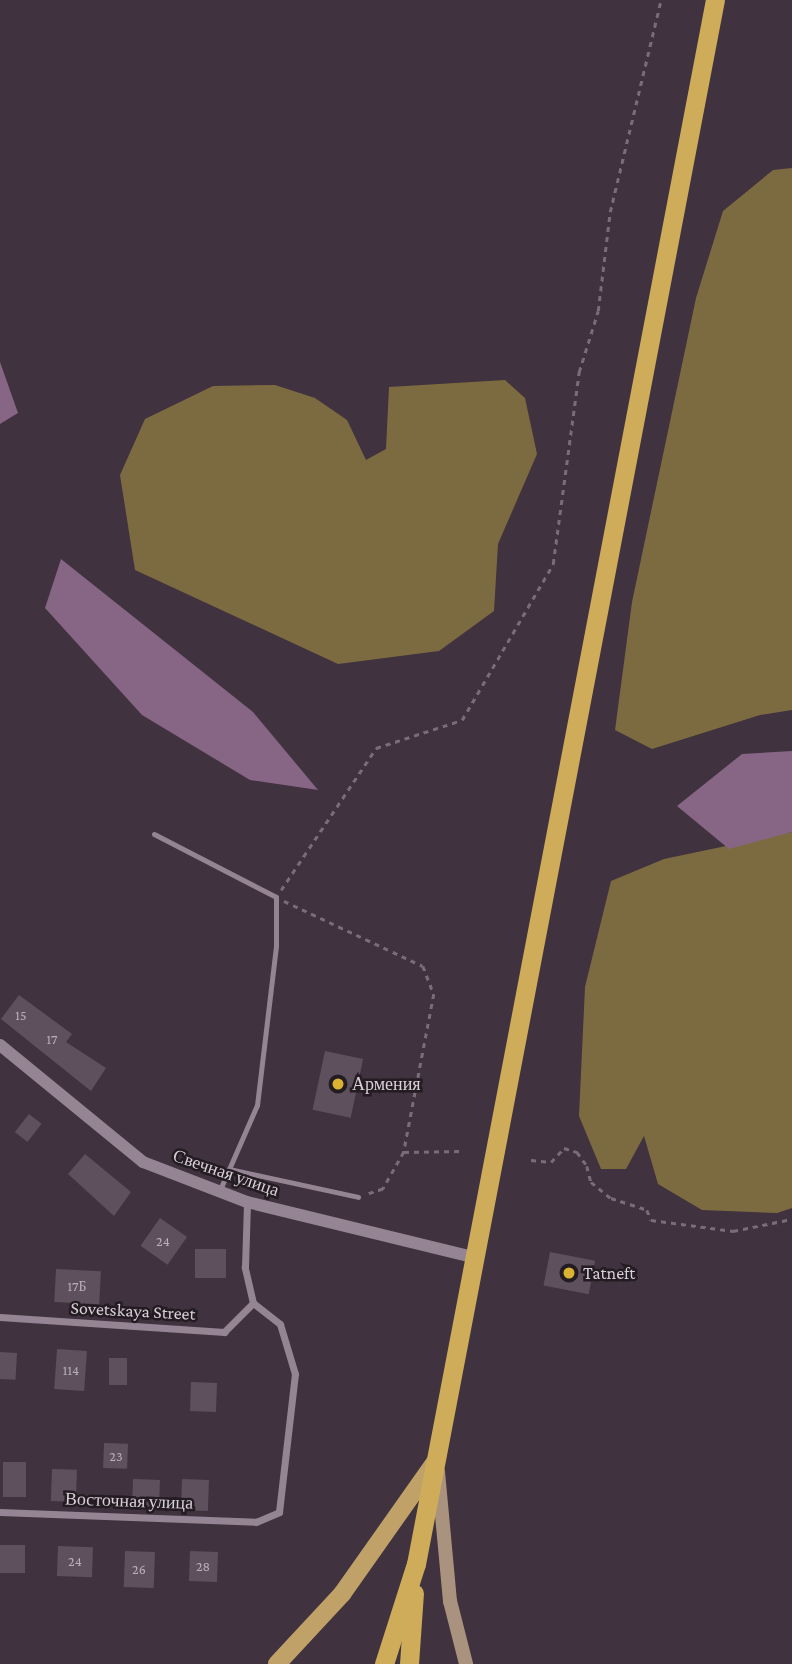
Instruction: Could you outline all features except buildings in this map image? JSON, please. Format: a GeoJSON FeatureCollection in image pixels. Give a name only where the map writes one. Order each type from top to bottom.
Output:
{"type":"FeatureCollection","features":[{"type":"Feature","properties":{"kind":"highway"},"geometry":{"type":"LineString","coordinates":[[384,1664],[416,1564],[437,1460],[715,0]]}},
{"type":"Feature","properties":{"kind":"highway"},"geometry":{"type":"LineString","coordinates":[[409,1664],[416,1564]]}},
{"type":"Feature","properties":{"kind":"main road"},"geometry":{"type":"LineString","coordinates":[[277,1664],[342,1594],[437,1460]]}},
{"type":"Feature","properties":{"kind":"main road"},"geometry":{"type":"LineString","coordinates":[[437,1460],[450,1601],[466,1664]]}},
{"type":"Feature","properties":{"kind":"street","name":"Свечная улица"},"geometry":{"type":"LineString","coordinates":[[0,1045],[143,1162],[247,1202],[477,1258]]}},
{"type":"Feature","properties":{"kind":"street"},"geometry":{"type":"LineString","coordinates":[[247,1202],[245,1266],[253,1303]]}},
{"type":"Feature","properties":{"kind":"street","name":"Sovetskaya Street"},"geometry":{"type":"LineString","coordinates":[[0,1317],[224,1332],[253,1303]]}},
{"type":"Feature","properties":{"kind":"street","name":"Восточная улица"},"geometry":{"type":"LineString","coordinates":[[0,1512],[256,1522],[279,1513],[295,1374],[280,1324],[253,1303]]}},
{"type":"Feature","properties":{"kind":"lane"},"geometry":{"type":"LineString","coordinates":[[154,834],[276,897],[276,946],[257,1105],[219,1192]]}},
{"type":"Feature","properties":{"kind":"lane"},"geometry":{"type":"LineString","coordinates":[[229,1169],[358,1197]]}},
{"type":"Feature","properties":{"kind":"path"},"geometry":{"type":"LineString","coordinates":[[358,1197],[383,1189],[404,1152],[434,994],[423,966],[276,897],[376,748],[462,720],[553,564],[579,372],[598,311],[610,212],[661,0]]}},
{"type":"Feature","properties":{"kind":"path"},"geometry":{"type":"LineString","coordinates":[[531,1160],[551,1162],[564,1148],[577,1152],[587,1166],[591,1182],[611,1198],[646,1210],[651,1220],[733,1231],[792,1219]]}},
{"type":"Feature","properties":{"kind":"path"},"geometry":{"type":"LineString","coordinates":[[404,1152],[463,1151]]}},
{"type":"Feature","properties":{"kind":"shaded area"},"geometry":{"type":"Polygon","coordinates":[[[792,168],[792,710],[760,715],[652,749],[615,730],[632,602],[696,298],[723,211],[773,170],[792,168]]]}},
{"type":"Feature","properties":{"kind":"shaded area"},"geometry":{"type":"Polygon","coordinates":[[[0,362],[18,413],[0,424],[0,362]]]}},
{"type":"Feature","properties":{"kind":"shaded area"},"geometry":{"type":"Polygon","coordinates":[[[505,380],[525,398],[537,454],[498,544],[494,611],[439,651],[338,664],[135,570],[120,475],[145,419],[213,386],[275,385],[315,398],[347,420],[366,460],[386,449],[389,387],[505,380]]]}},
{"type":"Feature","properties":{"kind":"shaded area"},"geometry":{"type":"Polygon","coordinates":[[[61,559],[253,712],[318,790],[250,780],[142,715],[45,608],[61,559]]]}},
{"type":"Feature","properties":{"kind":"shaded area"},"geometry":{"type":"Polygon","coordinates":[[[792,751],[792,832],[729,849],[677,806],[742,754],[792,751]]]}},
{"type":"Feature","properties":{"kind":"shaded area"},"geometry":{"type":"Polygon","coordinates":[[[792,832],[792,1208],[777,1213],[702,1210],[658,1184],[644,1136],[626,1169],[601,1169],[579,1116],[585,987],[611,881],[664,859],[792,832]]]}},
{"type":"Feature","properties":{"kind":"place","name":"Армения"},"geometry":{"type":"Point","coordinates":[338,1084]}},
{"type":"Feature","properties":{"kind":"place","name":"Tatneft"},"geometry":{"type":"Point","coordinates":[569,1273]}}]}
